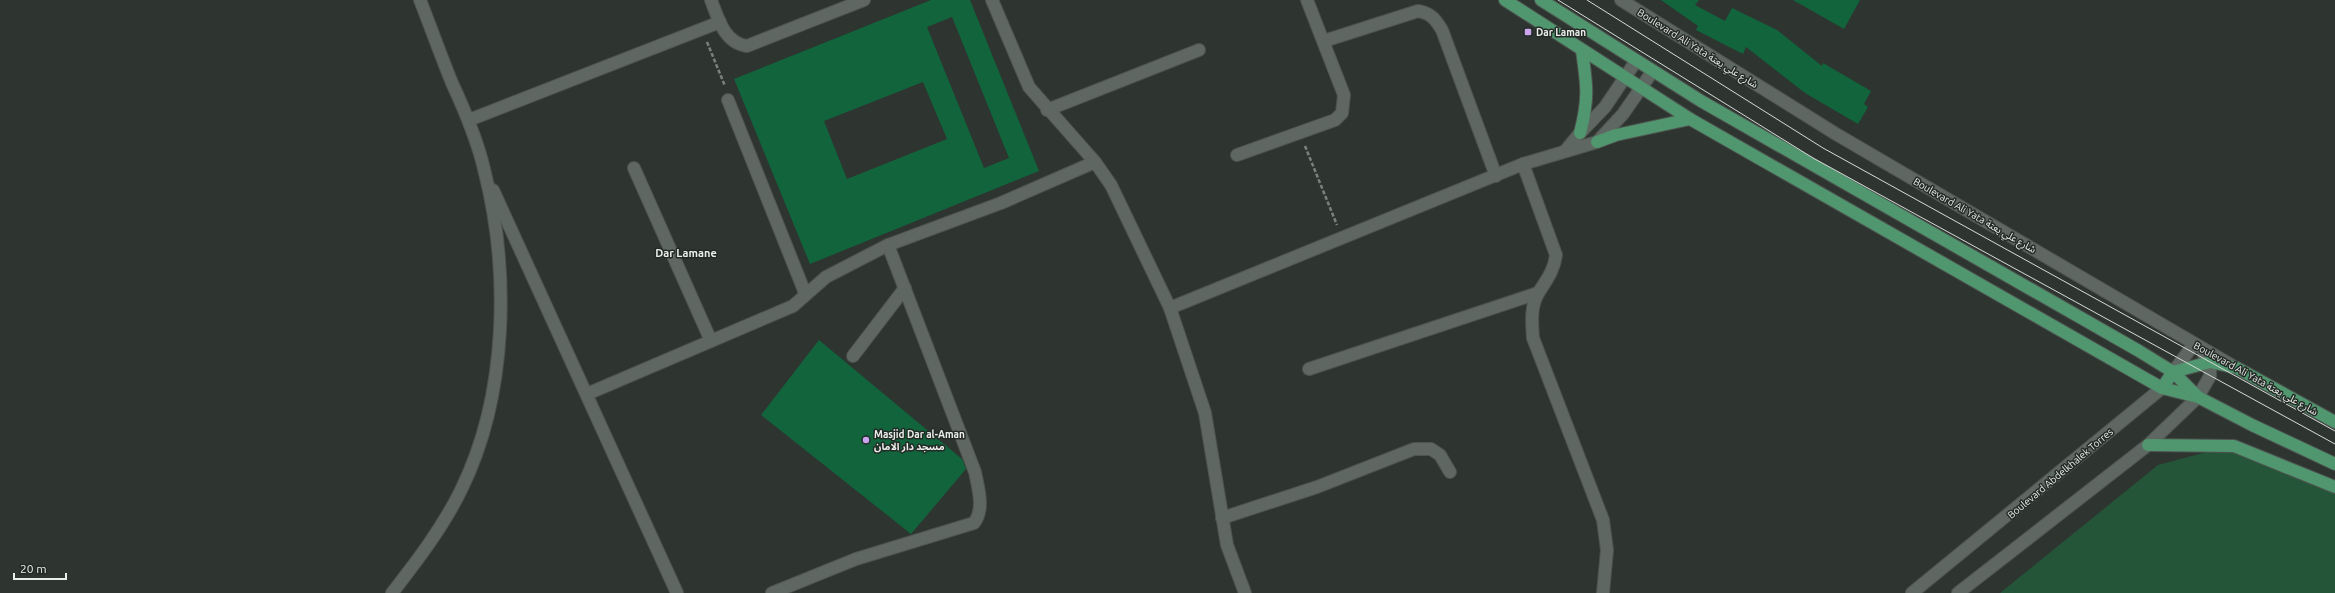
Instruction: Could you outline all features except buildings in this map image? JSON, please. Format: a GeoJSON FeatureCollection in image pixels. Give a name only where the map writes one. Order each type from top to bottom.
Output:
{"type":"FeatureCollection","features":[{"type":"Feature","properties":{"kind":"main road"},"geometry":{"type":"LineString","coordinates":[[1505,0],[1641,89],[1690,119],[2162,388],[2198,397],[2252,425],[2335,464]]}},
{"type":"Feature","properties":{"kind":"main road"},"geometry":{"type":"LineString","coordinates":[[1541,0],[1652,72],[2173,372],[2198,397]]}},
{"type":"Feature","properties":{"kind":"main road"},"geometry":{"type":"LineString","coordinates":[[1580,133],[1586,108],[1587,93],[1582,51]]}},
{"type":"Feature","properties":{"kind":"main road"},"geometry":{"type":"LineString","coordinates":[[1597,142],[1616,135],[1690,119]]}},
{"type":"Feature","properties":{"kind":"main road"},"geometry":{"type":"LineString","coordinates":[[2173,372],[2210,362],[2237,368]]}},
{"type":"Feature","properties":{"kind":"main road","name":"Boulevard Ali Yata شارع علي يعتة"},"geometry":{"type":"LineString","coordinates":[[2237,368],[2335,422]]}},
{"type":"Feature","properties":{"kind":"main road","name":"Boulevard Abdelkhalek Torres"},"geometry":{"type":"LineString","coordinates":[[2162,388],[2173,372]]}},
{"type":"Feature","properties":{"kind":"main road"},"geometry":{"type":"LineString","coordinates":[[2148,445],[2234,446],[2335,487]]}},
{"type":"Feature","properties":{"kind":"street"},"geometry":{"type":"LineString","coordinates":[[392,593],[419,560],[461,491],[477,453],[493,389],[501,279],[497,232],[484,170],[469,120],[420,0]]}},
{"type":"Feature","properties":{"kind":"street"},"geometry":{"type":"LineString","coordinates":[[711,0],[720,22],[732,39],[747,46],[864,0]]}},
{"type":"Feature","properties":{"kind":"street"},"geometry":{"type":"LineString","coordinates":[[992,0],[1029,87],[1047,110],[1095,162],[1111,185],[1170,308],[1206,413],[1227,544],[1246,593]]}},
{"type":"Feature","properties":{"kind":"street"},"geometry":{"type":"LineString","coordinates":[[1237,155],[1335,120],[1342,113],[1344,95],[1324,41],[1306,0]]}},
{"type":"Feature","properties":{"kind":"street","name":"Boulevard Ali Yata شارع علي يعتة"},"geometry":{"type":"LineString","coordinates":[[1621,0],[1836,134],[2237,368]]}},
{"type":"Feature","properties":{"kind":"street"},"geometry":{"type":"LineString","coordinates":[[1324,41],[1418,11],[1426,13],[1435,19],[1442,30],[1496,176]]}},
{"type":"Feature","properties":{"kind":"street"},"geometry":{"type":"LineString","coordinates":[[469,120],[720,22]]}},
{"type":"Feature","properties":{"kind":"street"},"geometry":{"type":"LineString","coordinates":[[1047,110],[1198,50]]}},
{"type":"Feature","properties":{"kind":"street"},"geometry":{"type":"LineString","coordinates":[[1566,150],[1580,133],[1606,107],[1636,61]]}},
{"type":"Feature","properties":{"kind":"street"},"geometry":{"type":"LineString","coordinates":[[1170,308],[1523,164],[1597,142],[1624,114],[1652,72]]}},
{"type":"Feature","properties":{"kind":"street"},"geometry":{"type":"LineString","coordinates":[[728,100],[805,294]]}},
{"type":"Feature","properties":{"kind":"street"},"geometry":{"type":"LineString","coordinates":[[587,394],[793,306],[826,277],[888,245],[1001,203],[1095,162]]}},
{"type":"Feature","properties":{"kind":"street"},"geometry":{"type":"LineString","coordinates":[[1523,164],[1556,255],[1554,267],[1549,279],[1538,293],[1531,319],[1533,338],[1603,520],[1607,550],[1603,593]]}},
{"type":"Feature","properties":{"kind":"street"},"geometry":{"type":"LineString","coordinates":[[634,168],[710,341]]}},
{"type":"Feature","properties":{"kind":"street"},"geometry":{"type":"LineString","coordinates":[[484,170],[677,593]]}},
{"type":"Feature","properties":{"kind":"street"},"geometry":{"type":"LineString","coordinates":[[772,593],[856,559],[974,523],[979,517],[980,506],[975,472],[888,245]]}},
{"type":"Feature","properties":{"kind":"street"},"geometry":{"type":"LineString","coordinates":[[853,356],[905,288]]}},
{"type":"Feature","properties":{"kind":"street"},"geometry":{"type":"LineString","coordinates":[[1309,369],[1538,293]]}},
{"type":"Feature","properties":{"kind":"street"},"geometry":{"type":"LineString","coordinates":[[1958,593],[2148,445],[2198,397],[2210,376],[2210,362],[2194,344],[2173,372]]}},
{"type":"Feature","properties":{"kind":"street","name":"Boulevard Abdelkhalek Torres"},"geometry":{"type":"LineString","coordinates":[[1912,593],[2162,388]]}},
{"type":"Feature","properties":{"kind":"street"},"geometry":{"type":"LineString","coordinates":[[1222,518],[1317,487],[1414,449],[1431,449],[1440,455],[1450,472]]}},
{"type":"Feature","properties":{"kind":"path"},"geometry":{"type":"LineString","coordinates":[[702,29],[728,100]]}},
{"type":"Feature","properties":{"kind":"path"},"geometry":{"type":"LineString","coordinates":[[1300,133],[1343,238]]}},
{"type":"Feature","properties":{"kind":"green space"},"geometry":{"type":"Polygon","coordinates":[[[2222,448],[2335,493],[2335,593],[2000,593],[2158,465],[2222,448]]]}},
{"type":"Feature","properties":{"kind":"tram line"},"geometry":{"type":"LineString","coordinates":[[1558,0],[1813,158],[2335,444]]}},
{"type":"Feature","properties":{"kind":"tram line"},"geometry":{"type":"LineString","coordinates":[[1587,0],[1823,148],[2335,431]]}},
{"type":"Feature","properties":{"kind":"place","name":"Dar Laman"},"geometry":{"type":"Point","coordinates":[1528,32]}},
{"type":"Feature","properties":{"kind":"place","name":"Masjid Dar al-Aman مسجد دار الامان"},"geometry":{"type":"Point","coordinates":[866,440]}},
{"type":"Feature","properties":{"kind":"district","name":"Dar Lamane"},"geometry":{"type":"Point","coordinates":[686,253]}}]}
